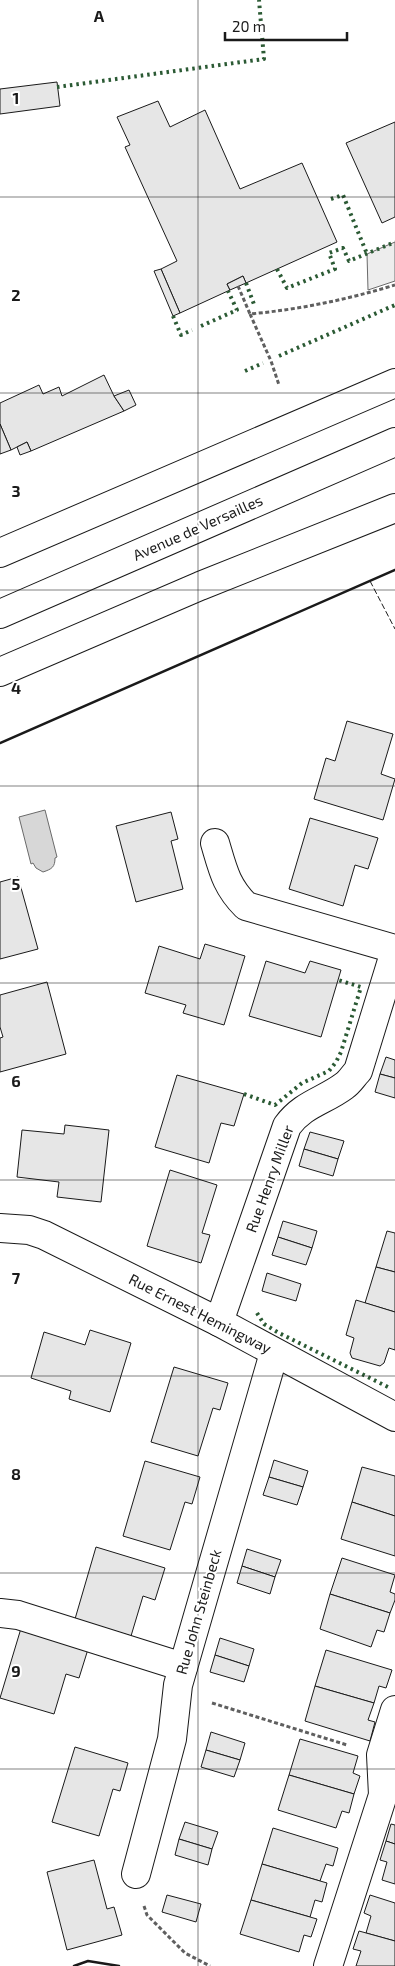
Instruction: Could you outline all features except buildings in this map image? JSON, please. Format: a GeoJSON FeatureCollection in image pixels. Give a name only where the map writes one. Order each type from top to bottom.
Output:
{"type":"FeatureCollection","features":[{"type":"Feature","properties":{"kind":"street"},"geometry":{"type":"LineString","coordinates":[[0,553],[395,383]]}},
{"type":"Feature","properties":{"kind":"street","name":"Avenue de Versailles"},"geometry":{"type":"LineString","coordinates":[[0,614],[395,442]]}},
{"type":"Feature","properties":{"kind":"street"},"geometry":{"type":"LineString","coordinates":[[0,672],[200,586],[395,508]]}},
{"type":"Feature","properties":{"kind":"street"},"geometry":{"type":"LineString","coordinates":[[215,843],[224,874],[233,894],[246,906],[395,950]]}},
{"type":"Feature","properties":{"kind":"street","name":"Rue Henry Miller"},"geometry":{"type":"LineString","coordinates":[[219,1322],[287,1126],[307,1106],[346,1085],[358,1071],[395,950]]}},
{"type":"Feature","properties":{"kind":"street","name":"Rue Ernest Hemingway"},"geometry":{"type":"LineString","coordinates":[[0,1228],[29,1230],[44,1235],[219,1322],[395,1416]]}},
{"type":"Feature","properties":{"kind":"street","name":"Rue John Steinbeck"},"geometry":{"type":"LineString","coordinates":[[136,1874],[172,1739],[180,1680],[274,1353]]}},
{"type":"Feature","properties":{"kind":"street"},"geometry":{"type":"LineString","coordinates":[[0,1614],[18,1615],[180,1680]]}},
{"type":"Feature","properties":{"kind":"street"},"geometry":{"type":"LineString","coordinates":[[328,1966],[383,1795],[381,1755],[395,1710]]}},
{"type":"Feature","properties":{"kind":"path"},"geometry":{"type":"LineString","coordinates":[[250,314],[284,311],[342,301],[395,285]]}},
{"type":"Feature","properties":{"kind":"path"},"geometry":{"type":"LineString","coordinates":[[238,286],[271,361],[279,385]]}},
{"type":"Feature","properties":{"kind":"path"},"geometry":{"type":"LineString","coordinates":[[180,1680],[381,1755]]}},
{"type":"Feature","properties":{"kind":"path"},"geometry":{"type":"LineString","coordinates":[[136,1874],[147,1915],[185,1953],[210,1966]]}},
{"type":"Feature","properties":{"kind":"shaded area"},"geometry":{"type":"Polygon","coordinates":[[[395,242],[395,281],[368,290],[367,254],[395,242]]]}},
{"type":"Feature","properties":{"kind":"shaded area"},"geometry":{"type":"Polygon","coordinates":[[[45,810],[57,857],[52,867],[43,872],[36,868],[33,863],[31,864],[19,817],[45,810]]]}},
{"type":"Feature","properties":{"kind":"hedge"},"geometry":{"type":"LineString","coordinates":[[57,87],[264,59],[259,0]]}},
{"type":"Feature","properties":{"kind":"hedge"},"geometry":{"type":"LineString","coordinates":[[331,199],[343,195],[367,254]]}},
{"type":"Feature","properties":{"kind":"hedge"},"geometry":{"type":"LineString","coordinates":[[277,269],[287,288],[335,269],[329,253],[343,248],[349,261],[395,242]]}},
{"type":"Feature","properties":{"kind":"hedge"},"geometry":{"type":"LineString","coordinates":[[246,283],[255,307]]}},
{"type":"Feature","properties":{"kind":"hedge"},"geometry":{"type":"LineString","coordinates":[[201,326],[237,310],[228,291]]}},
{"type":"Feature","properties":{"kind":"hedge"},"geometry":{"type":"LineString","coordinates":[[279,356],[395,305]]}},
{"type":"Feature","properties":{"kind":"hedge"},"geometry":{"type":"LineString","coordinates":[[173,316],[181,335],[192,330]]}},
{"type":"Feature","properties":{"kind":"hedge"},"geometry":{"type":"LineString","coordinates":[[245,371],[263,363]]}},
{"type":"Feature","properties":{"kind":"hedge"},"geometry":{"type":"LineString","coordinates":[[244,1094],[275,1105],[302,1083],[329,1071],[341,1052],[361,987],[338,980]]}},
{"type":"Feature","properties":{"kind":"hedge"},"geometry":{"type":"LineString","coordinates":[[257,1313],[264,1324],[279,1333],[390,1388]]}},
{"type":"Feature","properties":{"kind":"fence"},"geometry":{"type":"LineString","coordinates":[[370,581],[395,629]]}},
{"type":"Feature","properties":{"kind":"wall"},"geometry":{"type":"LineString","coordinates":[[0,743],[395,570]]}},
{"type":"Feature","properties":{"kind":"wall"},"geometry":{"type":"LineString","coordinates":[[74,1966],[88,1961],[119,1966]]}}]}
